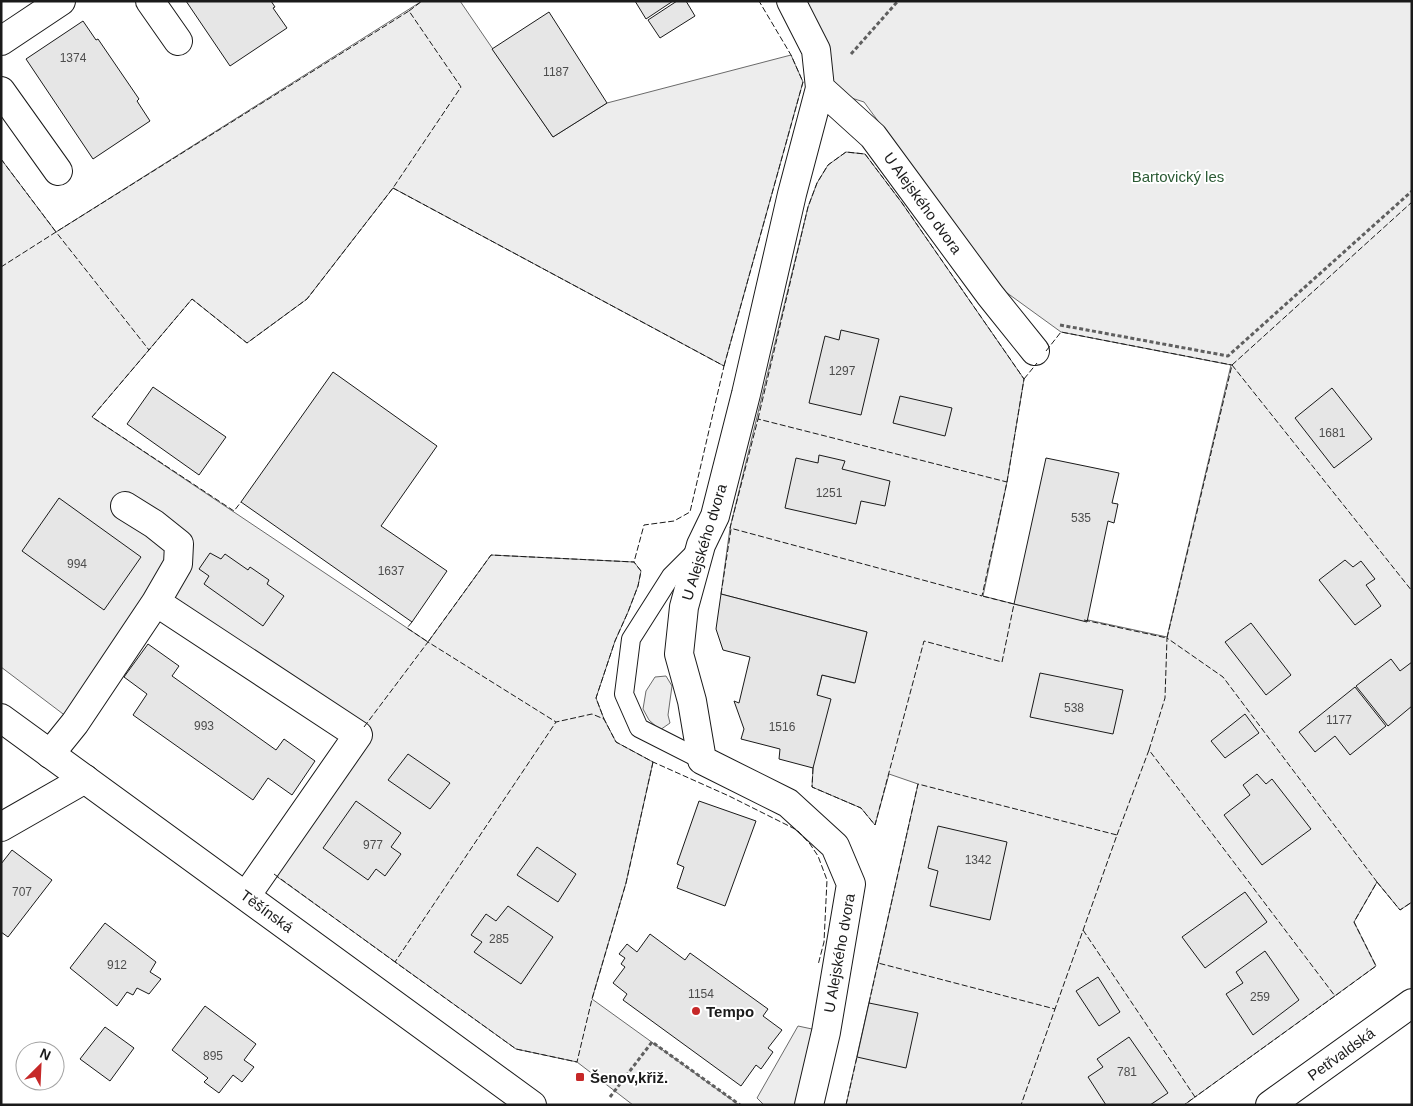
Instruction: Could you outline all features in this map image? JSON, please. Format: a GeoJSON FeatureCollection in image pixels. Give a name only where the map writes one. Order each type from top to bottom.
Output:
{"type":"FeatureCollection","features":[{"type":"Feature","properties":{"kind":"street"},"geometry":{"type":"LineString","coordinates":[[1,41],[61,1]]}},
{"type":"Feature","properties":{"kind":"street"},"geometry":{"type":"LineString","coordinates":[[150,1],[178,41]]}},
{"type":"Feature","properties":{"kind":"street","name":"U Alejského dvora"},"geometry":{"type":"LineString","coordinates":[[791,1],[816,50],[820,88],[792,194],[746,394],[715,516],[701,545],[684,607],[679,654],[692,701],[702,760],[788,803],[834,846],[851,884],[826,1032],[809,1105]]}},
{"type":"Feature","properties":{"kind":"street","name":"U Alejského dvora"},"geometry":{"type":"LineString","coordinates":[[820,88],[873,136],[990,295],[1035,351]]}},
{"type":"Feature","properties":{"kind":"street"},"geometry":{"type":"LineString","coordinates":[[1,91],[58,172]]}},
{"type":"Feature","properties":{"kind":"street"},"geometry":{"type":"LineString","coordinates":[[50,754],[75,722],[156,602],[178,564],[179,544],[154,524],[124,506]]}},
{"type":"Feature","properties":{"kind":"street"},"geometry":{"type":"LineString","coordinates":[[156,602],[358,735],[246,896]]}},
{"type":"Feature","properties":{"kind":"street","name":"Těšínská"},"geometry":{"type":"LineString","coordinates":[[1,718],[532,1105]]}},
{"type":"Feature","properties":{"kind":"street"},"geometry":{"type":"LineString","coordinates":[[1,827],[85,779]]}},
{"type":"Feature","properties":{"kind":"street","name":"Petřvaldská"},"geometry":{"type":"LineString","coordinates":[[1270,1105],[1412,1003]]}},
{"type":"Feature","properties":{"kind":"lane"},"geometry":{"type":"LineString","coordinates":[[701,545],[672,576],[631,639],[624,694],[639,728],[702,760]]}},
{"type":"Feature","properties":{"kind":"path"},"geometry":{"type":"LineString","coordinates":[[820,88],[898,1]]}},
{"type":"Feature","properties":{"kind":"path"},"geometry":{"type":"LineString","coordinates":[[1053,322],[1062,326],[1228,356],[1412,191]]}},
{"type":"Feature","properties":{"kind":"path"},"geometry":{"type":"LineString","coordinates":[[610,1097],[652,1042],[740,1105]]}},
{"type":"Feature","properties":{"kind":"shaded area"},"geometry":{"type":"Polygon","coordinates":[[[422,1],[460,1],[553,137],[607,103],[791,55],[803,82],[724,366],[393,188],[307,299],[247,343],[192,299],[92,417],[428,642],[491,555],[634,562],[641,571],[638,586],[615,641],[596,698],[616,742],[653,762],[626,883],[592,999],[739,1105],[633,1105],[577,1062],[516,1049],[265,868],[357,735],[156,602],[75,723],[1,667],[1,159],[56,232],[422,1]]]}},
{"type":"Feature","properties":{"kind":"shaded area"},"geometry":{"type":"Polygon","coordinates":[[[791,1],[1412,1],[1412,902],[1400,910],[1377,882],[1354,922],[1376,966],[1184,1105],[846,1105],[918,784],[889,774],[875,825],[861,808],[812,787],[817,695],[822,675],[854,683],[867,632],[721,594],[730,528],[808,207],[817,183],[828,165],[846,152],[865,154],[902,203],[1024,379],[1007,482],[983,596],[1167,637],[1231,365],[1061,332],[1003,290],[864,102],[820,88],[791,1]]]}},
{"type":"Feature","properties":{"kind":"shaded area"},"geometry":{"type":"Polygon","coordinates":[[[666,676],[672,686],[668,715],[670,723],[660,730],[649,720],[643,709],[646,691],[655,677],[666,676]]]}},
{"type":"Feature","properties":{"kind":"shaded area"},"geometry":{"type":"Polygon","coordinates":[[[798,1026],[826,1032],[809,1105],[764,1105],[757,1098],[798,1026]]]}},
{"type":"Feature","properties":{"kind":"building"},"geometry":{"type":"Polygon","coordinates":[[[186,1],[271,1],[275,7],[273,8],[287,28],[230,66],[186,1]]]}},
{"type":"Feature","properties":{"kind":"building"},"geometry":{"type":"Polygon","coordinates":[[[635,1],[673,1],[646,19],[635,1]]]}},
{"type":"Feature","properties":{"kind":"building"},"geometry":{"type":"Polygon","coordinates":[[[677,1],[686,1],[695,16],[660,38],[648,20],[677,1]]]}},
{"type":"Feature","properties":{"kind":"building"},"geometry":{"type":"Polygon","coordinates":[[[549,12],[607,103],[553,137],[492,49],[549,12]]]}},
{"type":"Feature","properties":{"kind":"building"},"geometry":{"type":"Polygon","coordinates":[[[83,21],[96,40],[98,39],[139,99],[137,101],[150,121],[93,159],[26,59],[83,21]]]}},
{"type":"Feature","properties":{"kind":"building"},"geometry":{"type":"Polygon","coordinates":[[[841,330],[879,339],[861,415],[809,403],[825,336],[839,340],[841,330]]]}},
{"type":"Feature","properties":{"kind":"building"},"geometry":{"type":"Polygon","coordinates":[[[333,372],[437,446],[381,526],[447,571],[412,622],[241,502],[333,372]]]}},
{"type":"Feature","properties":{"kind":"building"},"geometry":{"type":"Polygon","coordinates":[[[153,387],[226,437],[199,475],[127,424],[153,387]]]}},
{"type":"Feature","properties":{"kind":"building"},"geometry":{"type":"Polygon","coordinates":[[[1332,388],[1372,439],[1334,468],[1295,418],[1332,388]]]}},
{"type":"Feature","properties":{"kind":"building"},"geometry":{"type":"Polygon","coordinates":[[[900,396],[952,408],[945,436],[893,423],[900,396]]]}},
{"type":"Feature","properties":{"kind":"building"},"geometry":{"type":"Polygon","coordinates":[[[819,455],[845,461],[842,469],[890,481],[885,506],[861,501],[856,524],[785,508],[796,458],[818,463],[819,455]]]}},
{"type":"Feature","properties":{"kind":"building"},"geometry":{"type":"Polygon","coordinates":[[[1046,458],[1119,473],[1112,503],[1118,504],[1114,523],[1108,521],[1087,622],[1014,604],[1046,458]]]}},
{"type":"Feature","properties":{"kind":"building"},"geometry":{"type":"Polygon","coordinates":[[[59,498],[141,557],[104,610],[22,551],[59,498]]]}},
{"type":"Feature","properties":{"kind":"building"},"geometry":{"type":"Polygon","coordinates":[[[210,553],[221,559],[225,554],[248,570],[250,567],[269,580],[267,584],[284,596],[263,626],[204,584],[209,576],[199,569],[210,553]]]}},
{"type":"Feature","properties":{"kind":"building"},"geometry":{"type":"Polygon","coordinates":[[[1345,560],[1353,567],[1361,561],[1375,579],[1366,585],[1381,606],[1355,625],[1319,580],[1345,560]]]}},
{"type":"Feature","properties":{"kind":"building"},"geometry":{"type":"Polygon","coordinates":[[[721,594],[867,632],[855,683],[822,675],[817,695],[831,699],[813,768],[779,759],[780,749],[741,739],[744,729],[734,701],[739,703],[750,657],[723,650],[716,629],[721,594]]]}},
{"type":"Feature","properties":{"kind":"building"},"geometry":{"type":"Polygon","coordinates":[[[1251,623],[1291,675],[1266,695],[1225,642],[1251,623]]]}},
{"type":"Feature","properties":{"kind":"building"},"geometry":{"type":"Polygon","coordinates":[[[148,644],[179,666],[172,676],[276,750],[284,739],[315,761],[292,795],[268,778],[253,800],[133,715],[147,694],[124,677],[148,644]]]}},
{"type":"Feature","properties":{"kind":"building"},"geometry":{"type":"Polygon","coordinates":[[[1391,659],[1400,671],[1412,662],[1412,706],[1388,726],[1356,686],[1391,659]]]}},
{"type":"Feature","properties":{"kind":"building"},"geometry":{"type":"Polygon","coordinates":[[[1040,673],[1123,690],[1113,734],[1030,717],[1040,673]]]}},
{"type":"Feature","properties":{"kind":"building"},"geometry":{"type":"Polygon","coordinates":[[[1355,687],[1386,726],[1350,755],[1335,736],[1315,752],[1299,732],[1355,687]]]}},
{"type":"Feature","properties":{"kind":"building"},"geometry":{"type":"Polygon","coordinates":[[[1245,714],[1259,733],[1225,758],[1211,741],[1245,714]]]}},
{"type":"Feature","properties":{"kind":"building"},"geometry":{"type":"Polygon","coordinates":[[[408,754],[450,783],[430,809],[388,780],[408,754]]]}},
{"type":"Feature","properties":{"kind":"building"},"geometry":{"type":"Polygon","coordinates":[[[1257,774],[1266,784],[1272,779],[1311,829],[1262,865],[1224,815],[1250,795],[1243,785],[1257,774]]]}},
{"type":"Feature","properties":{"kind":"building"},"geometry":{"type":"Polygon","coordinates":[[[356,801],[401,833],[391,847],[401,854],[385,876],[376,869],[368,880],[323,848],[356,801]]]}},
{"type":"Feature","properties":{"kind":"building"},"geometry":{"type":"Polygon","coordinates":[[[699,801],[756,821],[725,906],[677,888],[684,867],[677,864],[699,801]]]}},
{"type":"Feature","properties":{"kind":"building"},"geometry":{"type":"Polygon","coordinates":[[[938,826],[1007,842],[990,920],[930,906],[938,871],[928,868],[938,826]]]}},
{"type":"Feature","properties":{"kind":"building"},"geometry":{"type":"Polygon","coordinates":[[[537,847],[576,874],[558,902],[517,875],[537,847]]]}},
{"type":"Feature","properties":{"kind":"building"},"geometry":{"type":"Polygon","coordinates":[[[12,850],[52,880],[8,937],[1,932],[1,864],[12,850]]]}},
{"type":"Feature","properties":{"kind":"building"},"geometry":{"type":"Polygon","coordinates":[[[1245,892],[1267,922],[1205,968],[1182,937],[1245,892]]]}},
{"type":"Feature","properties":{"kind":"building"},"geometry":{"type":"Polygon","coordinates":[[[508,906],[553,937],[521,984],[474,952],[482,942],[471,935],[486,914],[496,921],[508,906]]]}},
{"type":"Feature","properties":{"kind":"building"},"geometry":{"type":"Polygon","coordinates":[[[105,923],[156,962],[150,972],[161,979],[149,994],[137,988],[133,995],[127,992],[117,1006],[70,968],[105,923]]]}},
{"type":"Feature","properties":{"kind":"building"},"geometry":{"type":"Polygon","coordinates":[[[650,934],[685,960],[690,953],[768,1009],[763,1016],[782,1030],[768,1048],[773,1052],[761,1069],[756,1065],[741,1086],[623,1000],[627,994],[613,983],[625,967],[621,964],[625,958],[619,954],[627,944],[637,952],[650,934]]]}},
{"type":"Feature","properties":{"kind":"building"},"geometry":{"type":"Polygon","coordinates":[[[1265,951],[1299,1000],[1253,1035],[1226,994],[1243,983],[1236,972],[1265,951]]]}},
{"type":"Feature","properties":{"kind":"building"},"geometry":{"type":"Polygon","coordinates":[[[1098,977],[1120,1012],[1099,1026],[1076,991],[1098,977]]]}},
{"type":"Feature","properties":{"kind":"building"},"geometry":{"type":"Polygon","coordinates":[[[869,1003],[918,1013],[906,1068],[857,1057],[869,1003]]]}},
{"type":"Feature","properties":{"kind":"building"},"geometry":{"type":"Polygon","coordinates":[[[205,1006],[256,1044],[244,1060],[254,1067],[242,1082],[233,1075],[219,1093],[204,1082],[208,1078],[172,1050],[205,1006]]]}},
{"type":"Feature","properties":{"kind":"building"},"geometry":{"type":"Polygon","coordinates":[[[105,1027],[134,1048],[110,1081],[80,1059],[105,1027]]]}},
{"type":"Feature","properties":{"kind":"building"},"geometry":{"type":"Polygon","coordinates":[[[1129,1037],[1168,1093],[1150,1105],[1106,1105],[1088,1077],[1103,1067],[1097,1059],[1129,1037]]]}},
{"type":"Feature","properties":{"kind":"fence"},"geometry":{"type":"LineString","coordinates":[[409,11],[422,1]]}},
{"type":"Feature","properties":{"kind":"fence"},"geometry":{"type":"LineString","coordinates":[[724,366],[803,82],[791,55],[759,1]]}},
{"type":"Feature","properties":{"kind":"fence"},"geometry":{"type":"LineString","coordinates":[[1,159],[56,232],[409,11],[461,87],[393,188],[307,299],[247,343],[192,299],[149,350]]}},
{"type":"Feature","properties":{"kind":"fence"},"geometry":{"type":"LineString","coordinates":[[758,419],[808,207],[817,183],[828,165],[846,152],[865,154],[902,203],[1024,379],[1007,482],[982,596],[730,528],[758,419],[1007,482]]}},
{"type":"Feature","properties":{"kind":"fence"},"geometry":{"type":"LineString","coordinates":[[393,188],[724,366],[690,512],[674,521],[644,525],[634,562]]}},
{"type":"Feature","properties":{"kind":"fence"},"geometry":{"type":"LineString","coordinates":[[1232,365],[1412,202]]}},
{"type":"Feature","properties":{"kind":"fence"},"geometry":{"type":"LineString","coordinates":[[1,267],[56,232],[149,350],[92,417],[234,511],[241,502]]}},
{"type":"Feature","properties":{"kind":"fence"},"geometry":{"type":"LineString","coordinates":[[1046,351],[1061,332],[1232,365]]}},
{"type":"Feature","properties":{"kind":"fence"},"geometry":{"type":"LineString","coordinates":[[1024,379],[1037,363]]}},
{"type":"Feature","properties":{"kind":"fence"},"geometry":{"type":"LineString","coordinates":[[1084,620],[1167,638],[1232,365],[1412,591]]}},
{"type":"Feature","properties":{"kind":"fence"},"geometry":{"type":"LineString","coordinates":[[721,594],[731,529]]}},
{"type":"Feature","properties":{"kind":"fence"},"geometry":{"type":"LineString","coordinates":[[412,622],[407,628],[428,642],[491,555],[634,562],[641,571],[638,586],[615,641],[596,698],[604,719]]}},
{"type":"Feature","properties":{"kind":"fence"},"geometry":{"type":"LineString","coordinates":[[813,768],[812,787],[861,808],[875,825],[924,641],[1002,662],[1014,604],[982,596]]}},
{"type":"Feature","properties":{"kind":"fence"},"geometry":{"type":"LineString","coordinates":[[1149,750],[1165,698],[1167,638],[1223,677],[1377,882],[1354,922],[1376,966],[1335,996]]}},
{"type":"Feature","properties":{"kind":"fence"},"geometry":{"type":"LineString","coordinates":[[364,727],[428,642],[556,722]]}},
{"type":"Feature","properties":{"kind":"fence"},"geometry":{"type":"LineString","coordinates":[[653,762],[626,883],[592,999],[577,1062],[516,1049],[395,962],[556,722],[592,714],[604,719],[616,742],[653,762],[729,796],[797,830],[810,844],[818,856],[827,880],[824,942],[818,965]]}},
{"type":"Feature","properties":{"kind":"fence"},"geometry":{"type":"LineString","coordinates":[[1117,835],[1149,750],[1335,996],[1195,1097]]}},
{"type":"Feature","properties":{"kind":"fence"},"geometry":{"type":"LineString","coordinates":[[878,963],[918,784],[1117,835],[1055,1009]]}},
{"type":"Feature","properties":{"kind":"fence"},"geometry":{"type":"LineString","coordinates":[[274,874],[395,962]]}},
{"type":"Feature","properties":{"kind":"fence"},"geometry":{"type":"LineString","coordinates":[[1377,882],[1400,910],[1412,902]]}},
{"type":"Feature","properties":{"kind":"fence"},"geometry":{"type":"LineString","coordinates":[[1083,930],[1195,1097],[1184,1105]]}},
{"type":"Feature","properties":{"kind":"fence"},"geometry":{"type":"LineString","coordinates":[[869,1003],[878,963],[1055,1009],[1021,1105]]}},
{"type":"Feature","properties":{"kind":"fence"},"geometry":{"type":"LineString","coordinates":[[846,1105],[857,1057]]}},
{"type":"Feature","properties":{"kind":"place","name":"Tempo"},"geometry":{"type":"Point","coordinates":[696,1011]}},
{"type":"Feature","properties":{"kind":"place","name":"Šenov,křiž."},"geometry":{"type":"Point","coordinates":[580,1077]}},
{"type":"Feature","properties":{"kind":"park label","name":"Bartovický les"},"geometry":{"type":"Point","coordinates":[1178,176]}}]}
